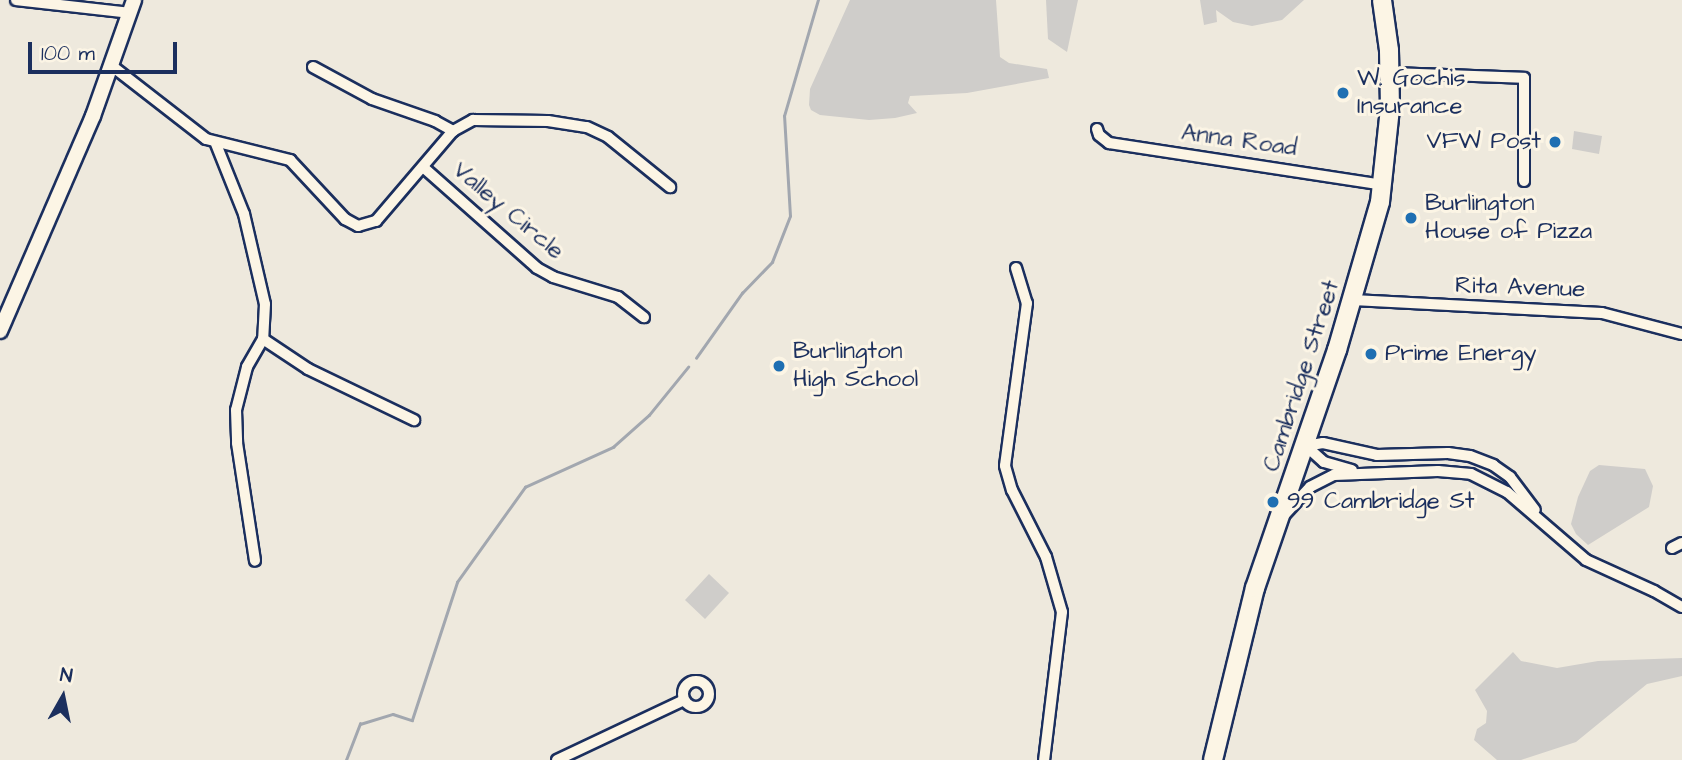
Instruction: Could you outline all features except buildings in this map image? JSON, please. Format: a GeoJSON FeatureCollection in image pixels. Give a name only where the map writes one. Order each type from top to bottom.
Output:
{"type":"FeatureCollection","features":[{"type":"Feature","properties":{"kind":"main road","name":"Cambridge Street"},"geometry":{"type":"LineString","coordinates":[[1213,760],[1248,611],[1306,446],[1353,300],[1382,185],[1388,137],[1390,73],[1382,0]]}},
{"type":"Feature","properties":{"kind":"street"},"geometry":{"type":"LineString","coordinates":[[0,331],[113,66],[132,6],[16,0]]}},
{"type":"Feature","properties":{"kind":"street"},"geometry":{"type":"LineString","coordinates":[[113,66],[206,139],[216,144],[290,160],[345,219],[358,226],[376,221],[453,131],[463,124],[481,120],[548,121],[579,125],[608,137],[670,187]]}},
{"type":"Feature","properties":{"kind":"street"},"geometry":{"type":"LineString","coordinates":[[313,67],[372,99],[435,121],[453,131]]}},
{"type":"Feature","properties":{"kind":"street"},"geometry":{"type":"LineString","coordinates":[[1390,73],[1524,78],[1524,181]]}},
{"type":"Feature","properties":{"kind":"street","name":"Anna Road"},"geometry":{"type":"LineString","coordinates":[[1097,128],[1099,135],[1109,143],[1382,185]]}},
{"type":"Feature","properties":{"kind":"street"},"geometry":{"type":"LineString","coordinates":[[216,144],[244,214],[265,304],[264,339],[247,367],[236,410],[237,443],[255,561]]}},
{"type":"Feature","properties":{"kind":"street","name":"Valley Circle"},"geometry":{"type":"LineString","coordinates":[[423,167],[537,268],[553,277],[618,297],[644,317]]}},
{"type":"Feature","properties":{"kind":"street"},"geometry":{"type":"LineString","coordinates":[[1016,268],[1027,303],[1005,466],[1012,490],[1051,569],[1062,612],[1044,760]]}},
{"type":"Feature","properties":{"kind":"street","name":"Rita Avenue"},"geometry":{"type":"LineString","coordinates":[[1353,300],[1594,312],[1682,334]]}},
{"type":"Feature","properties":{"kind":"street"},"geometry":{"type":"LineString","coordinates":[[264,339],[299,364],[414,420]]}},
{"type":"Feature","properties":{"kind":"street"},"geometry":{"type":"LineString","coordinates":[[1306,446],[1323,443],[1377,454],[1448,453],[1470,456],[1493,465],[1514,481],[1540,518]]}},
{"type":"Feature","properties":{"kind":"street"},"geometry":{"type":"LineString","coordinates":[[1306,446],[1324,462],[1381,474]]}},
{"type":"Feature","properties":{"kind":"street"},"geometry":{"type":"LineString","coordinates":[[1279,521],[1307,489],[1324,478],[1340,474],[1437,471],[1471,474],[1499,487],[1540,518],[1580,556],[1682,607]]}},
{"type":"Feature","properties":{"kind":"street"},"geometry":{"type":"LineString","coordinates":[[557,760],[684,700]]}},
{"type":"Feature","properties":{"kind":"shaded area"},"geometry":{"type":"Polygon","coordinates":[[[850,0],[996,0],[1000,57],[1009,63],[1047,69],[1049,78],[967,93],[910,96],[908,103],[917,113],[895,118],[869,120],[820,115],[811,110],[809,105],[810,89],[850,0]]]}},
{"type":"Feature","properties":{"kind":"shaded area"},"geometry":{"type":"Polygon","coordinates":[[[1046,0],[1078,0],[1067,52],[1048,39],[1046,0]]]}},
{"type":"Feature","properties":{"kind":"shaded area"},"geometry":{"type":"Polygon","coordinates":[[[1200,0],[1304,0],[1282,20],[1252,26],[1233,22],[1216,10],[1217,22],[1204,25],[1200,0]]]}},
{"type":"Feature","properties":{"kind":"shaded area"},"geometry":{"type":"Polygon","coordinates":[[[1574,131],[1602,136],[1599,154],[1572,149],[1574,131]]]}},
{"type":"Feature","properties":{"kind":"shaded area"},"geometry":{"type":"Polygon","coordinates":[[[1599,465],[1645,469],[1653,486],[1649,507],[1588,545],[1576,534],[1571,524],[1578,497],[1590,471],[1599,465]]]}},
{"type":"Feature","properties":{"kind":"shaded area"},"geometry":{"type":"Polygon","coordinates":[[[709,574],[729,593],[705,619],[685,600],[709,574]]]}},
{"type":"Feature","properties":{"kind":"shaded area"},"geometry":{"type":"Polygon","coordinates":[[[1513,652],[1521,661],[1557,668],[1598,661],[1682,658],[1682,676],[1647,684],[1576,742],[1521,760],[1497,760],[1474,740],[1477,729],[1486,723],[1487,711],[1475,690],[1513,652]]]}},
{"type":"Feature","properties":{"kind":"waterway"},"geometry":{"type":"LineString","coordinates":[[696,358],[742,293],[772,262],[790,216],[784,116],[818,0]]}},
{"type":"Feature","properties":{"kind":"waterway"},"geometry":{"type":"LineString","coordinates":[[346,760],[360,724],[393,714],[412,720],[457,582],[525,487],[613,447],[649,415],[688,367]]}},
{"type":"Feature","properties":{"kind":"place","name":"W. Gochis Insurance"},"geometry":{"type":"Point","coordinates":[1343,93]}},
{"type":"Feature","properties":{"kind":"place","name":"VFW Post"},"geometry":{"type":"Point","coordinates":[1555,142]}},
{"type":"Feature","properties":{"kind":"place","name":"Burlington House of Pizza"},"geometry":{"type":"Point","coordinates":[1411,218]}},
{"type":"Feature","properties":{"kind":"place","name":"Prime Energy"},"geometry":{"type":"Point","coordinates":[1371,354]}},
{"type":"Feature","properties":{"kind":"place","name":"Burlington High School"},"geometry":{"type":"Point","coordinates":[779,366]}},
{"type":"Feature","properties":{"kind":"place","name":"99 Cambridge St"},"geometry":{"type":"Point","coordinates":[1273,502]}}]}
